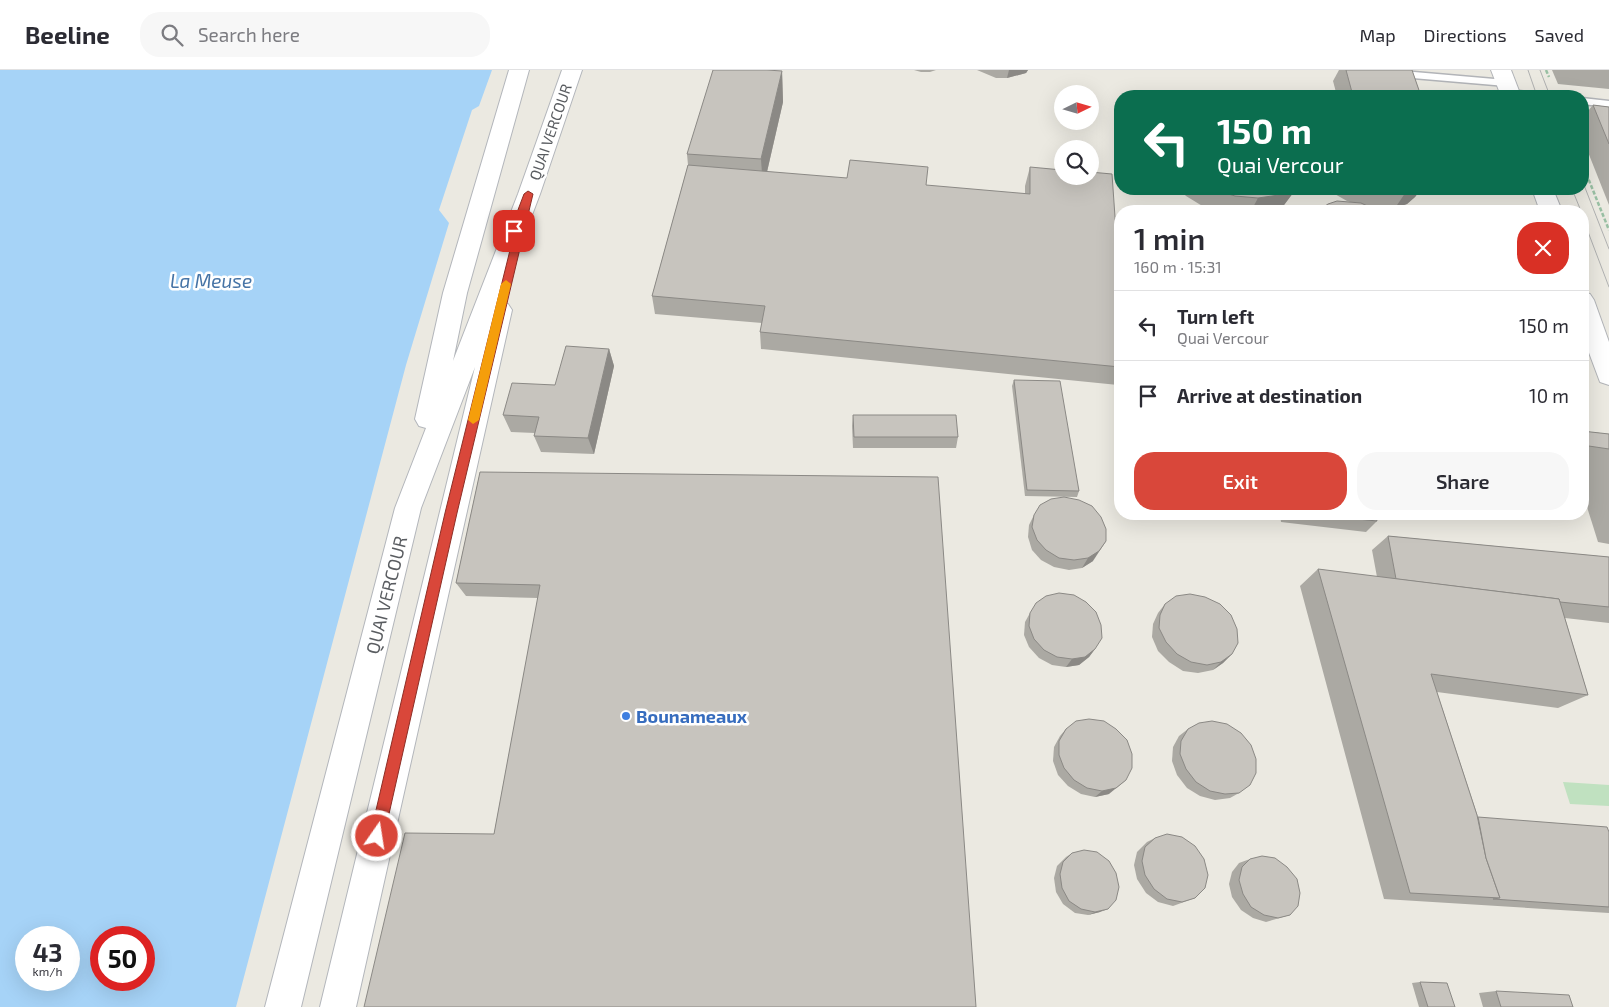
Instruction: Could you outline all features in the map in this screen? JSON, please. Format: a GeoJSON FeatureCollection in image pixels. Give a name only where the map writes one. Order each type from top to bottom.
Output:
{"type":"FeatureCollection","features":[{"type":"Feature","properties":{"kind":"main road"},"geometry":{"type":"LineString","coordinates":[[408,508],[455,293],[520,70]]}},
{"type":"Feature","properties":{"kind":"main road","name":"QUAI VERCOUR"},"geometry":{"type":"LineString","coordinates":[[283,1007],[408,508],[528,194],[572,70]]}},
{"type":"Feature","properties":{"kind":"main road","name":"QUAI VERCOUR"},"geometry":{"type":"LineString","coordinates":[[338,1007],[453,503],[528,194]]}},
{"type":"Feature","properties":{"kind":"main road"},"geometry":{"type":"LineString","coordinates":[[1589,320],[1609,376]]}},
{"type":"Feature","properties":{"kind":"lane"},"geometry":{"type":"LineString","coordinates":[[1354,70],[1507,86],[1519,90]]}},
{"type":"Feature","properties":{"kind":"lane"},"geometry":{"type":"LineString","coordinates":[[1589,102],[1609,104]]}},
{"type":"Feature","properties":{"kind":"path"},"geometry":{"type":"LineString","coordinates":[[1589,180],[1609,230]]}},
{"type":"Feature","properties":{"kind":"green space"},"geometry":{"type":"Polygon","coordinates":[[[1563,782],[1609,785],[1609,806],[1570,804],[1563,782]]]}},
{"type":"Feature","properties":{"kind":"water","name":"La Meuse"},"geometry":{"type":"Polygon","coordinates":[[[0,70],[492,70],[479,106],[472,110],[439,210],[449,223],[406,365],[236,1007],[0,1007],[0,70]]]}},
{"type":"Feature","properties":{"kind":"building"},"geometry":{"type":"Polygon","coordinates":[[[713,70],[782,71],[761,159],[687,154],[713,70]]]}},
{"type":"Feature","properties":{"kind":"building"},"geometry":{"type":"Polygon","coordinates":[[[1346,70],[1412,70],[1419,90],[1351,90],[1346,70]]]}},
{"type":"Feature","properties":{"kind":"building"},"geometry":{"type":"Polygon","coordinates":[[[1593,105],[1609,107],[1609,144],[1593,105]]]}},
{"type":"Feature","properties":{"kind":"building"},"geometry":{"type":"Polygon","coordinates":[[[850,160],[928,167],[926,185],[1030,194],[1030,167],[1054,169],[1054,185],[1099,185],[1099,173],[1112,174],[1114,205],[1114,366],[760,332],[765,306],[652,296],[688,165],[847,178],[850,160]]]}},
{"type":"Feature","properties":{"kind":"building"},"geometry":{"type":"Polygon","coordinates":[[[1232,195],[1279,195],[1258,198],[1232,195]]]}},
{"type":"Feature","properties":{"kind":"building"},"geometry":{"type":"Polygon","coordinates":[[[1337,201],[1365,205],[1327,205],[1337,201]]]}},
{"type":"Feature","properties":{"kind":"building"},"geometry":{"type":"Polygon","coordinates":[[[566,346],[609,349],[588,438],[534,436],[539,417],[503,415],[512,383],[555,385],[566,346]]]}},
{"type":"Feature","properties":{"kind":"building"},"geometry":{"type":"Polygon","coordinates":[[[1014,380],[1060,381],[1079,491],[1027,490],[1014,380]]]}},
{"type":"Feature","properties":{"kind":"building"},"geometry":{"type":"Polygon","coordinates":[[[853,415],[956,415],[958,437],[854,437],[853,415]]]}},
{"type":"Feature","properties":{"kind":"building"},"geometry":{"type":"Polygon","coordinates":[[[1589,432],[1609,434],[1609,449],[1589,446],[1589,432]]]}},
{"type":"Feature","properties":{"kind":"building"},"geometry":{"type":"Polygon","coordinates":[[[480,472],[938,477],[976,1007],[364,1007],[405,833],[494,834],[540,585],[456,583],[480,472]]]}},
{"type":"Feature","properties":{"kind":"building"},"geometry":{"type":"Polygon","coordinates":[[[1064,497],[1079,500],[1092,506],[1101,517],[1106,529],[1106,541],[1099,551],[1088,558],[1074,560],[1059,558],[1046,550],[1037,540],[1032,527],[1034,515],[1040,505],[1051,499],[1064,497]]]}},
{"type":"Feature","properties":{"kind":"building"},"geometry":{"type":"Polygon","coordinates":[[[1388,536],[1609,557],[1609,607],[1396,579],[1388,536]]]}},
{"type":"Feature","properties":{"kind":"building"},"geometry":{"type":"Polygon","coordinates":[[[1318,569],[1559,599],[1588,695],[1431,674],[1477,815],[1486,858],[1500,898],[1410,893],[1318,569]]]}},
{"type":"Feature","properties":{"kind":"building"},"geometry":{"type":"Polygon","coordinates":[[[1059,593],[1074,595],[1086,602],[1096,612],[1101,625],[1102,638],[1095,649],[1085,657],[1072,659],[1057,657],[1044,650],[1034,639],[1029,626],[1030,613],[1036,603],[1046,596],[1059,593]]]}},
{"type":"Feature","properties":{"kind":"building"},"geometry":{"type":"Polygon","coordinates":[[[1190,594],[1205,597],[1220,604],[1231,615],[1237,629],[1238,643],[1232,654],[1221,662],[1207,665],[1191,662],[1177,654],[1166,642],[1159,628],[1160,615],[1165,604],[1176,596],[1190,594]]]}},
{"type":"Feature","properties":{"kind":"building"},"geometry":{"type":"Polygon","coordinates":[[[1089,719],[1104,721],[1127,740],[1132,754],[1132,768],[1126,780],[1116,788],[1102,791],[1087,788],[1074,780],[1064,768],[1059,755],[1059,741],[1066,729],[1076,721],[1089,719]]]}},
{"type":"Feature","properties":{"kind":"building"},"geometry":{"type":"Polygon","coordinates":[[[1212,721],[1227,724],[1241,733],[1251,745],[1256,759],[1256,773],[1250,785],[1239,793],[1225,794],[1210,791],[1196,782],[1186,769],[1180,754],[1181,741],[1188,729],[1199,723],[1212,721]]]}},
{"type":"Feature","properties":{"kind":"building"},"geometry":{"type":"Polygon","coordinates":[[[1478,817],[1607,827],[1609,832],[1609,907],[1493,899],[1500,898],[1486,858],[1478,817]]]}},
{"type":"Feature","properties":{"kind":"building"},"geometry":{"type":"Polygon","coordinates":[[[1167,834],[1182,837],[1195,846],[1204,859],[1208,875],[1205,888],[1195,898],[1182,902],[1167,899],[1154,889],[1145,875],[1142,861],[1145,847],[1155,838],[1167,834]]]}},
{"type":"Feature","properties":{"kind":"building"},"geometry":{"type":"Polygon","coordinates":[[[1084,850],[1097,852],[1109,861],[1116,873],[1119,887],[1116,900],[1108,909],[1095,912],[1081,909],[1069,901],[1062,888],[1060,874],[1063,862],[1072,853],[1084,850]]]}},
{"type":"Feature","properties":{"kind":"building"},"geometry":{"type":"Polygon","coordinates":[[[1262,856],[1275,858],[1287,867],[1297,879],[1300,893],[1298,906],[1290,915],[1278,918],[1264,915],[1251,907],[1243,894],[1239,880],[1242,867],[1250,859],[1262,856]]]}},
{"type":"Feature","properties":{"kind":"building"},"geometry":{"type":"Polygon","coordinates":[[[1420,982],[1447,983],[1455,1007],[1428,1007],[1420,982]]]}},
{"type":"Feature","properties":{"kind":"building"},"geometry":{"type":"Polygon","coordinates":[[[1496,991],[1569,995],[1573,1007],[1501,1007],[1496,991]]]}},
{"type":"Feature","properties":{"kind":"tram line"},"geometry":{"type":"LineString","coordinates":[[1528,70],[1535,90]]}},
{"type":"Feature","properties":{"kind":"tram line"},"geometry":{"type":"LineString","coordinates":[[1540,70],[1548,90]]}},
{"type":"Feature","properties":{"kind":"tram line"},"geometry":{"type":"LineString","coordinates":[[1574,195],[1579,205]]}},
{"type":"Feature","properties":{"kind":"tram line"},"geometry":{"type":"LineString","coordinates":[[1588,195],[1609,249]]}},
{"type":"Feature","properties":{"kind":"tram line"},"geometry":{"type":"LineString","coordinates":[[1589,234],[1609,287]]}},
{"type":"Feature","properties":{"kind":"slow traffic"},"geometry":{"type":"LineString","coordinates":[[473,420],[506,284]]}},
{"type":"Feature","properties":{"kind":"place","name":"Bounameaux"},"geometry":{"type":"Point","coordinates":[626,716]}},
{"type":"Feature","properties":{"kind":"route"},"geometry":{"type":"LineString","coordinates":[[377,836],[451,513],[528,194],[514,231]]}}]}
